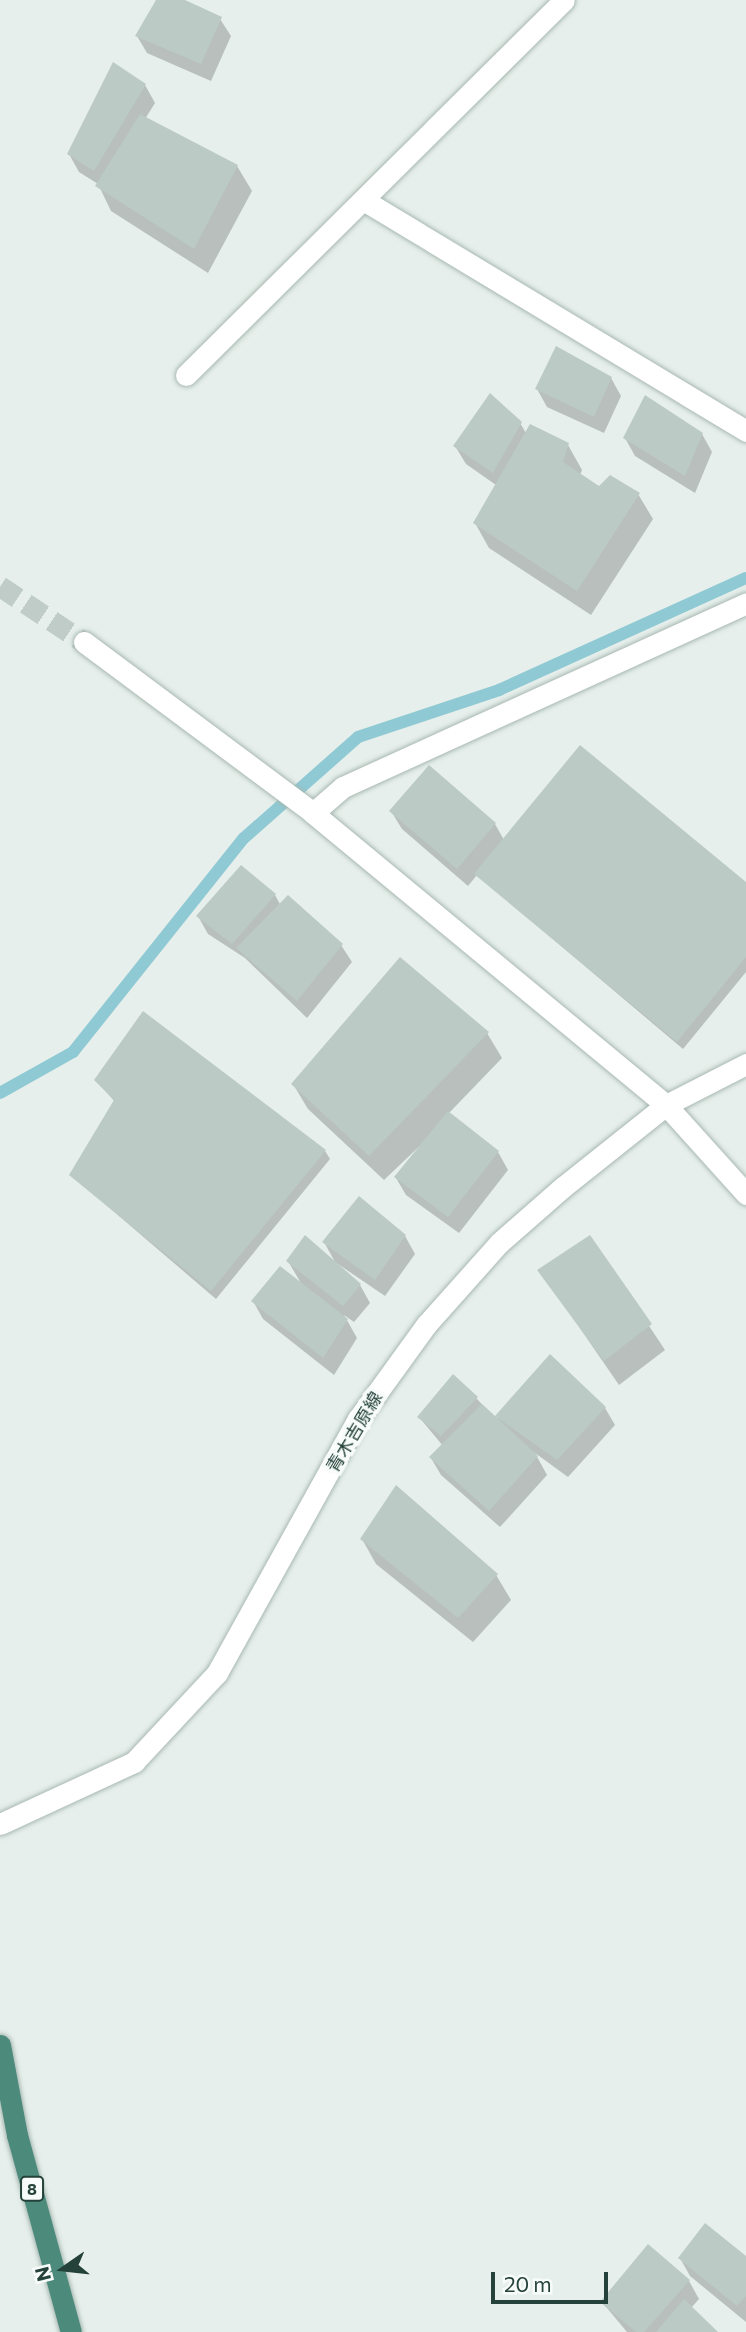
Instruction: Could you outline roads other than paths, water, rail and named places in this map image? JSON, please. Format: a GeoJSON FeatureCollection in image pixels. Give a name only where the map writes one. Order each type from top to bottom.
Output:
{"type":"FeatureCollection","features":[{"type":"Feature","properties":{"kind":"highway","name":"8"},"geometry":{"type":"LineString","coordinates":[[0,2045],[16,2135],[71,2332]]}},
{"type":"Feature","properties":{"kind":"street"},"geometry":{"type":"LineString","coordinates":[[186,375],[299,259],[365,201],[564,0]]}},
{"type":"Feature","properties":{"kind":"street"},"geometry":{"type":"LineString","coordinates":[[365,201],[746,430]]}},
{"type":"Feature","properties":{"kind":"street"},"geometry":{"type":"LineString","coordinates":[[313,813],[343,787],[746,603]]}},
{"type":"Feature","properties":{"kind":"street"},"geometry":{"type":"LineString","coordinates":[[84,642],[313,813],[666,1105],[746,1194]]}},
{"type":"Feature","properties":{"kind":"street","name":"青木吉原線"},"geometry":{"type":"LineString","coordinates":[[0,1824],[134,1762],[217,1673],[358,1419],[426,1325],[499,1243],[666,1105],[746,1064]]}},
{"type":"Feature","properties":{"kind":"waterway"},"geometry":{"type":"LineString","coordinates":[[0,1093],[73,1052],[244,838],[358,737],[499,690],[746,578]]}},
{"type":"Feature","properties":{"kind":"tunnel"},"geometry":{"type":"LineString","coordinates":[[0,586],[84,642]]}}]}
